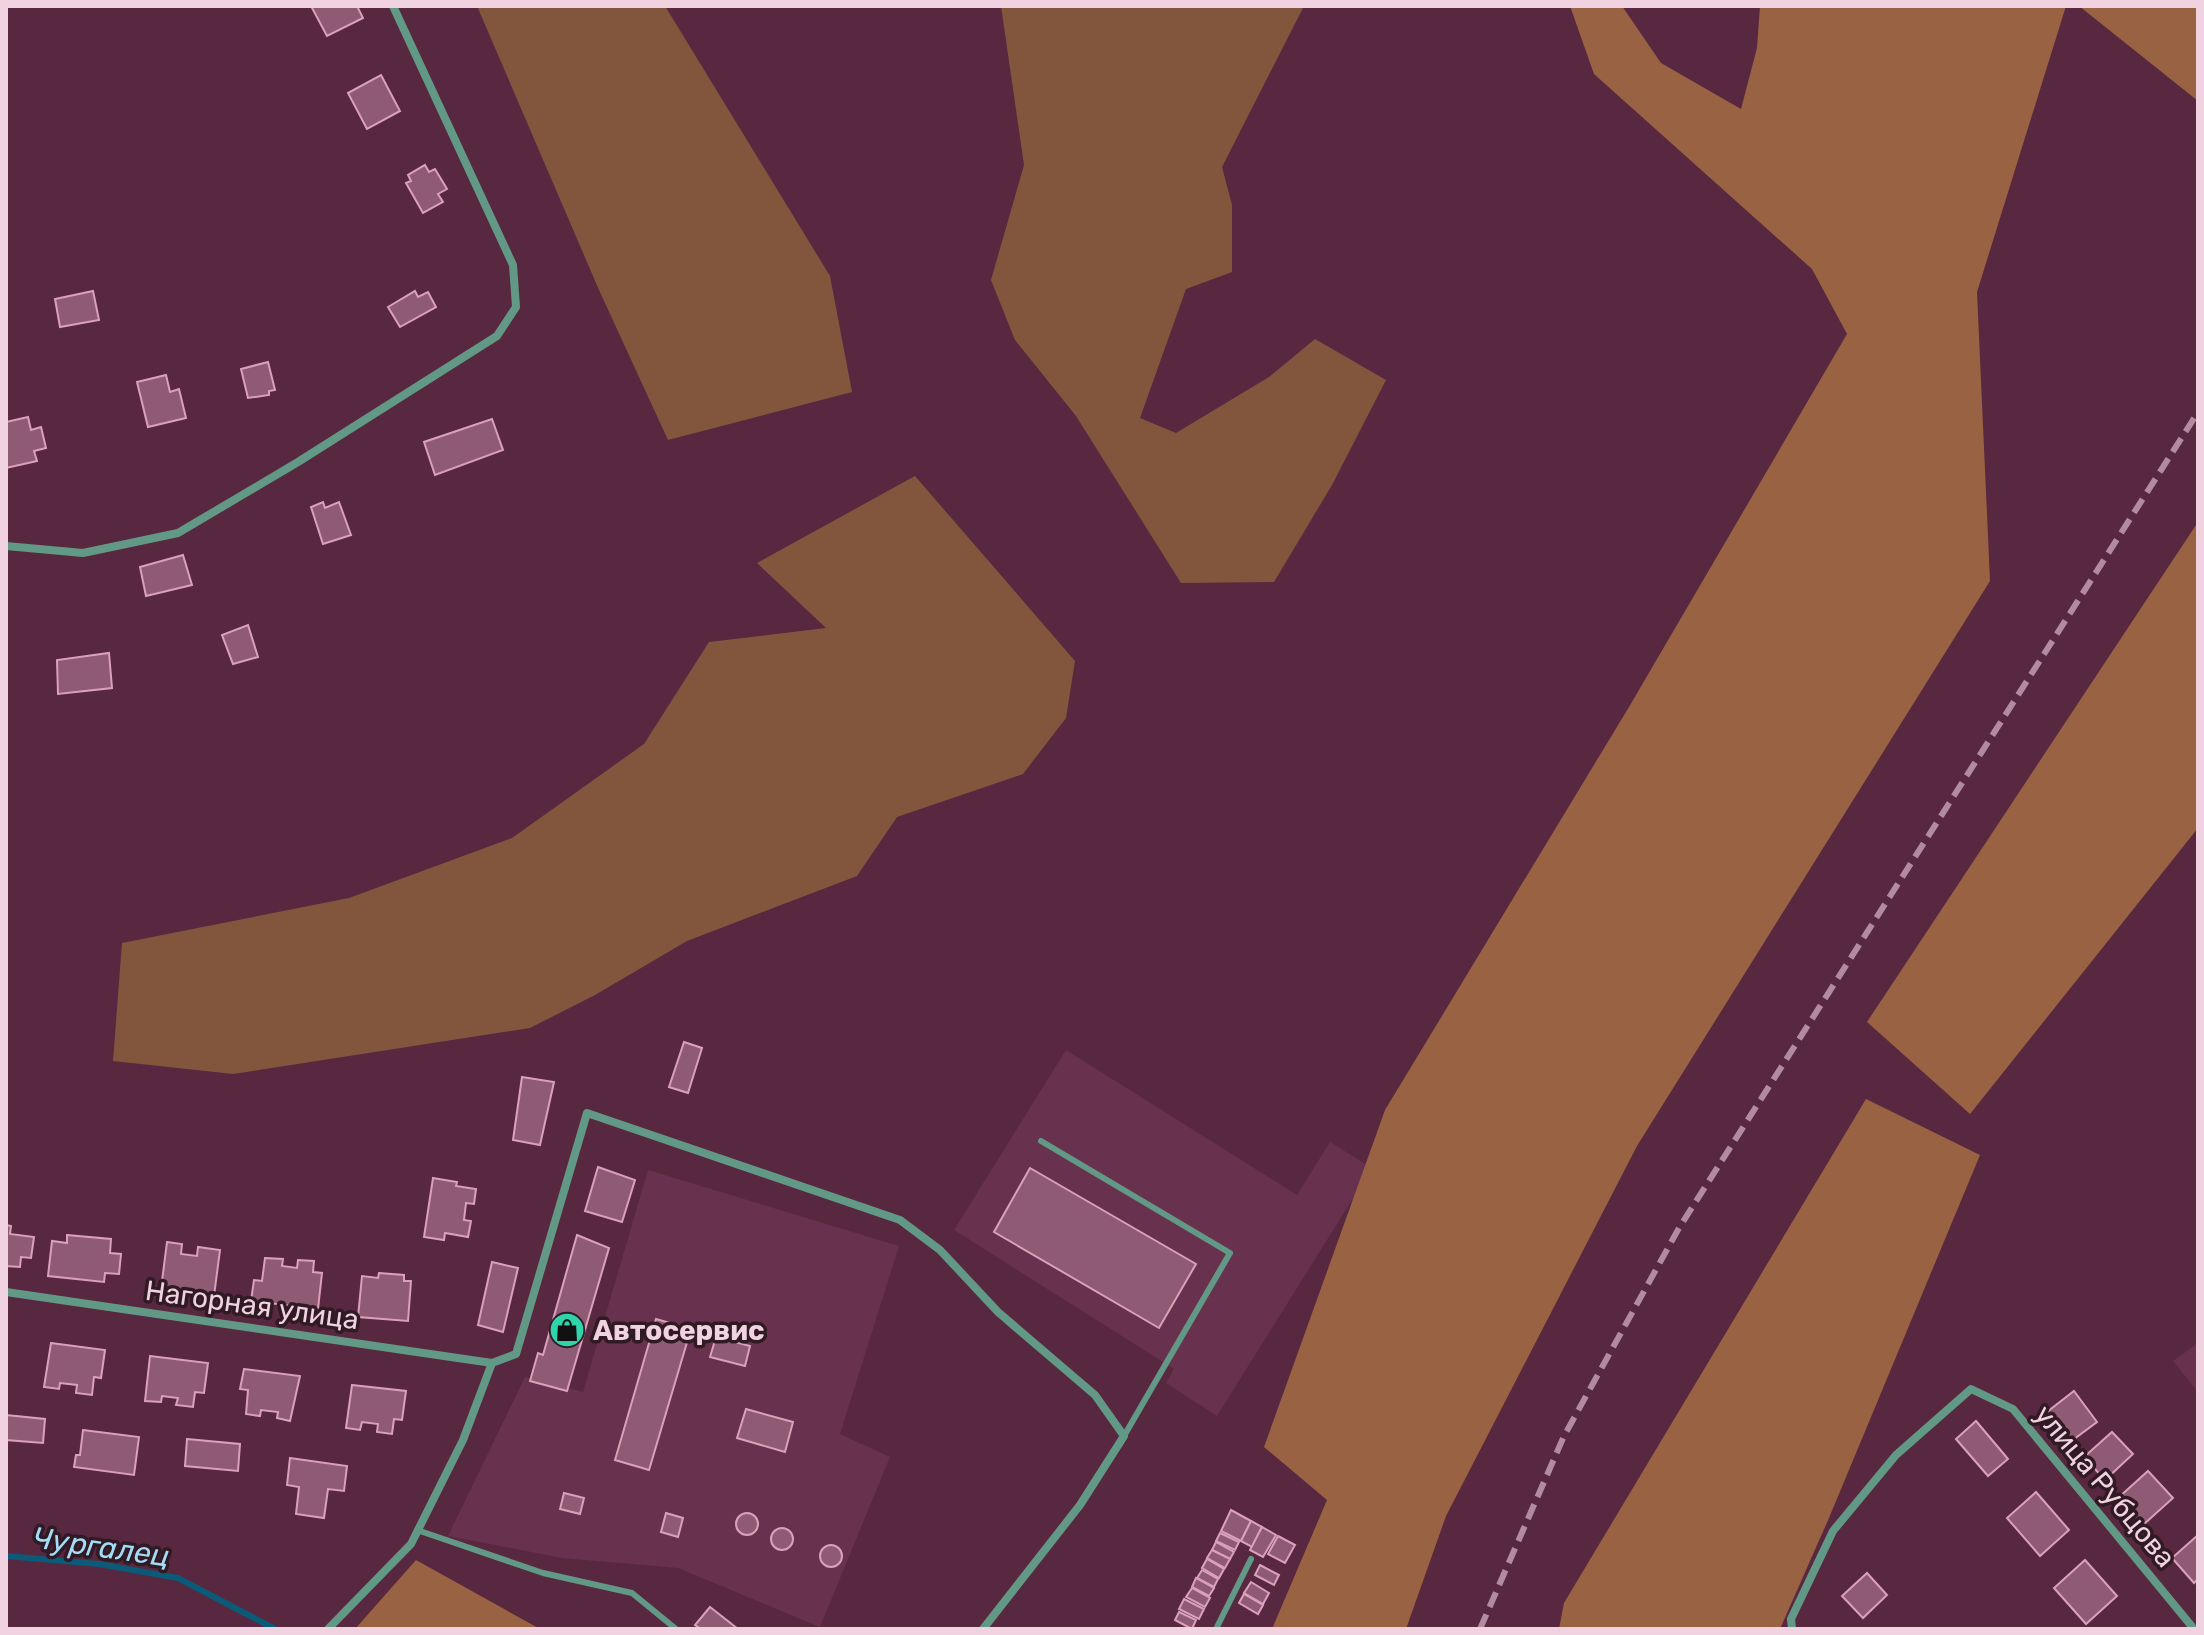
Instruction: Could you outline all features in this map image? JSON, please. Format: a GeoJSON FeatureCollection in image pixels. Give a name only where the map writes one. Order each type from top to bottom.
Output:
{"type":"FeatureCollection","features":[{"type":"Feature","properties":{"kind":"street"},"geometry":{"type":"LineString","coordinates":[[6,546],[83,553],[178,533],[298,462],[497,336],[516,307],[513,265],[393,6]]}},
{"type":"Feature","properties":{"kind":"street"},"geometry":{"type":"LineString","coordinates":[[328,1629],[411,1544],[463,1440],[492,1363],[516,1354],[587,1113],[900,1220],[940,1250],[998,1312],[1095,1395],[1124,1436],[1080,1505],[983,1629]]}},
{"type":"Feature","properties":{"kind":"street","name":"Нагорная улица"},"geometry":{"type":"LineString","coordinates":[[6,1292],[492,1363]]}},
{"type":"Feature","properties":{"kind":"street","name":"улица Рубцова"},"geometry":{"type":"LineString","coordinates":[[1792,1629],[1791,1619],[1833,1531],[1896,1455],[1971,1389],[2013,1409],[2194,1629]]}},
{"type":"Feature","properties":{"kind":"lane"},"geometry":{"type":"LineString","coordinates":[[1041,1141],[1230,1253],[1124,1436]]}},
{"type":"Feature","properties":{"kind":"lane"},"geometry":{"type":"LineString","coordinates":[[417,1530],[543,1573],[632,1593],[676,1629]]}},
{"type":"Feature","properties":{"kind":"lane"},"geometry":{"type":"LineString","coordinates":[[1216,1629],[1251,1559]]}},
{"type":"Feature","properties":{"kind":"shaded area"},"geometry":{"type":"Polygon","coordinates":[[[477,6],[665,6],[830,276],[852,392],[668,440],[599,290],[477,6]]]}},
{"type":"Feature","properties":{"kind":"shaded area"},"geometry":{"type":"Polygon","coordinates":[[[1001,6],[1304,6],[1222,167],[1232,205],[1232,272],[1186,289],[1140,418],[1176,433],[1269,377],[1315,339],[1386,380],[1332,485],[1274,582],[1181,583],[1076,416],[1015,340],[991,280],[1024,165],[1001,6]]]}},
{"type":"Feature","properties":{"kind":"shaded area"},"geometry":{"type":"Polygon","coordinates":[[[1570,6],[1622,6],[1661,63],[1741,109],[1757,48],[1760,6],[2066,6],[1977,292],[1990,581],[1637,1146],[1446,1516],[1406,1629],[1272,1629],[1327,1500],[1264,1447],[1385,1110],[1629,707],[1847,334],[1812,269],[1594,74],[1570,6]]]}},
{"type":"Feature","properties":{"kind":"shaded area"},"geometry":{"type":"Polygon","coordinates":[[[2079,6],[2198,6],[2198,101],[2079,6]]]}},
{"type":"Feature","properties":{"kind":"shaded area"},"geometry":{"type":"Polygon","coordinates":[[[915,476],[1075,661],[1066,718],[1023,774],[897,817],[857,876],[687,941],[595,995],[530,1028],[233,1074],[113,1061],[122,943],[349,898],[512,838],[644,744],[709,642],[826,628],[757,563],[915,476]]]}},
{"type":"Feature","properties":{"kind":"shaded area"},"geometry":{"type":"Polygon","coordinates":[[[2198,522],[2198,828],[1970,1114],[1867,1022],[2198,522]]]}},
{"type":"Feature","properties":{"kind":"shaded area"},"geometry":{"type":"Polygon","coordinates":[[[1066,1050],[1297,1195],[1330,1142],[1372,1168],[1217,1416],[1166,1383],[1174,1369],[954,1230],[1066,1050]]]}},
{"type":"Feature","properties":{"kind":"shaded area"},"geometry":{"type":"Polygon","coordinates":[[[1866,1099],[1980,1155],[1780,1629],[1559,1629],[1564,1603],[1866,1099]]]}},
{"type":"Feature","properties":{"kind":"shaded area"},"geometry":{"type":"Polygon","coordinates":[[[648,1170],[899,1246],[840,1434],[890,1457],[820,1627],[678,1568],[562,1558],[448,1536],[525,1377],[583,1392],[648,1170]]]}},
{"type":"Feature","properties":{"kind":"shaded area"},"geometry":{"type":"Polygon","coordinates":[[[2198,1343],[2198,1392],[2173,1361],[2198,1343]]]}},
{"type":"Feature","properties":{"kind":"shaded area"},"geometry":{"type":"Polygon","coordinates":[[[416,1560],[540,1629],[355,1629],[416,1560]]]}},
{"type":"Feature","properties":{"kind":"building"},"geometry":{"type":"Polygon","coordinates":[[[311,6],[357,6],[363,18],[327,36],[311,6]]]}},
{"type":"Feature","properties":{"kind":"building"},"geometry":{"type":"Polygon","coordinates":[[[381,75],[400,111],[367,129],[348,93],[381,75]]]}},
{"type":"Feature","properties":{"kind":"building"},"geometry":{"type":"Polygon","coordinates":[[[425,165],[429,172],[435,169],[447,189],[438,194],[443,202],[423,213],[406,183],[411,181],[408,175],[425,165]]]}},
{"type":"Feature","properties":{"kind":"building"},"geometry":{"type":"Polygon","coordinates":[[[93,291],[99,320],[60,327],[55,299],[93,291]]]}},
{"type":"Feature","properties":{"kind":"building"},"geometry":{"type":"Polygon","coordinates":[[[415,291],[418,297],[428,292],[436,307],[400,327],[388,307],[415,291]]]}},
{"type":"Feature","properties":{"kind":"building"},"geometry":{"type":"Polygon","coordinates":[[[268,362],[275,390],[269,391],[269,395],[248,398],[241,369],[268,362]]]}},
{"type":"Feature","properties":{"kind":"building"},"geometry":{"type":"Polygon","coordinates":[[[166,375],[170,392],[179,389],[186,418],[148,427],[137,382],[166,375]]]}},
{"type":"Feature","properties":{"kind":"building"},"geometry":{"type":"Polygon","coordinates":[[[28,417],[31,430],[41,427],[46,448],[34,451],[37,461],[6,468],[6,422],[28,417]]]}},
{"type":"Feature","properties":{"kind":"building"},"geometry":{"type":"Polygon","coordinates":[[[492,419],[503,450],[435,475],[424,442],[492,419]]]}},
{"type":"Feature","properties":{"kind":"building"},"geometry":{"type":"Polygon","coordinates":[[[323,502],[325,508],[339,502],[351,535],[323,544],[311,507],[323,502]]]}},
{"type":"Feature","properties":{"kind":"building"},"geometry":{"type":"Polygon","coordinates":[[[183,555],[192,585],[146,596],[140,567],[183,555]]]}},
{"type":"Feature","properties":{"kind":"building"},"geometry":{"type":"Polygon","coordinates":[[[248,625],[258,657],[233,664],[222,635],[248,625]]]}},
{"type":"Feature","properties":{"kind":"building"},"geometry":{"type":"Polygon","coordinates":[[[109,653],[112,688],[58,694],[57,660],[109,653]]]}},
{"type":"Feature","properties":{"kind":"building"},"geometry":{"type":"Polygon","coordinates":[[[684,1042],[702,1048],[688,1093],[669,1087],[684,1042]]]}},
{"type":"Feature","properties":{"kind":"building"},"geometry":{"type":"Polygon","coordinates":[[[522,1077],[554,1082],[540,1145],[513,1140],[522,1077]]]}},
{"type":"Feature","properties":{"kind":"building"},"geometry":{"type":"Polygon","coordinates":[[[598,1167],[635,1180],[622,1222],[585,1211],[598,1167]]]}},
{"type":"Feature","properties":{"kind":"building"},"geometry":{"type":"Polygon","coordinates":[[[1030,1168],[1196,1264],[1159,1328],[994,1232],[1030,1168]]]}},
{"type":"Feature","properties":{"kind":"building"},"geometry":{"type":"Polygon","coordinates":[[[433,1178],[476,1189],[474,1204],[466,1203],[464,1220],[471,1221],[468,1237],[445,1233],[444,1240],[424,1237],[433,1178]]]}},
{"type":"Feature","properties":{"kind":"building"},"geometry":{"type":"Polygon","coordinates":[[[6,1225],[11,1226],[10,1234],[34,1237],[31,1258],[21,1257],[20,1267],[6,1266],[6,1225]]]}},
{"type":"Feature","properties":{"kind":"building"},"geometry":{"type":"Polygon","coordinates":[[[67,1235],[111,1239],[110,1253],[121,1254],[119,1274],[105,1273],[104,1282],[48,1276],[52,1241],[67,1243],[67,1235]]]}},
{"type":"Feature","properties":{"kind":"building"},"geometry":{"type":"Polygon","coordinates":[[[577,1235],[609,1248],[567,1391],[530,1381],[538,1353],[543,1355],[577,1235]]]}},
{"type":"Feature","properties":{"kind":"building"},"geometry":{"type":"Polygon","coordinates":[[[167,1242],[182,1244],[181,1254],[197,1256],[198,1247],[220,1250],[214,1296],[161,1289],[167,1242]]]}},
{"type":"Feature","properties":{"kind":"building"},"geometry":{"type":"Polygon","coordinates":[[[265,1258],[283,1259],[282,1266],[297,1268],[298,1260],[314,1261],[313,1272],[322,1273],[318,1309],[251,1301],[254,1280],[262,1281],[265,1258]]]}},
{"type":"Feature","properties":{"kind":"building"},"geometry":{"type":"Polygon","coordinates":[[[492,1262],[518,1268],[503,1332],[478,1325],[492,1262]]]}},
{"type":"Feature","properties":{"kind":"building"},"geometry":{"type":"Polygon","coordinates":[[[379,1273],[404,1275],[404,1281],[411,1281],[408,1321],[358,1317],[362,1276],[378,1278],[379,1273]]]}},
{"type":"Feature","properties":{"kind":"building"},"geometry":{"type":"Polygon","coordinates":[[[656,1319],[691,1329],[649,1470],[615,1460],[656,1319]]]}},
{"type":"Feature","properties":{"kind":"building"},"geometry":{"type":"Polygon","coordinates":[[[716,1337],[750,1346],[745,1366],[710,1357],[716,1337]]]}},
{"type":"Feature","properties":{"kind":"building"},"geometry":{"type":"Polygon","coordinates":[[[51,1343],[105,1350],[101,1378],[94,1377],[92,1395],[76,1393],[77,1385],[60,1383],[59,1389],[44,1387],[51,1343]]]}},
{"type":"Feature","properties":{"kind":"building"},"geometry":{"type":"Polygon","coordinates":[[[150,1356],[208,1363],[204,1393],[195,1392],[193,1407],[176,1405],[178,1398],[162,1396],[161,1402],[145,1401],[150,1356]]]}},
{"type":"Feature","properties":{"kind":"building"},"geometry":{"type":"Polygon","coordinates":[[[244,1369],[300,1376],[290,1421],[277,1418],[278,1412],[261,1410],[260,1416],[246,1414],[248,1390],[240,1389],[244,1369]]]}},
{"type":"Feature","properties":{"kind":"building"},"geometry":{"type":"Polygon","coordinates":[[[352,1385],[406,1391],[402,1420],[394,1419],[392,1434],[377,1432],[378,1424],[362,1422],[360,1430],[346,1428],[352,1385]]]}},
{"type":"Feature","properties":{"kind":"building"},"geometry":{"type":"Polygon","coordinates":[[[2074,1391],[2097,1422],[2070,1442],[2047,1412],[2074,1391]]]}},
{"type":"Feature","properties":{"kind":"building"},"geometry":{"type":"Polygon","coordinates":[[[746,1409],[793,1422],[785,1452],[737,1438],[746,1409]]]}},
{"type":"Feature","properties":{"kind":"building"},"geometry":{"type":"Polygon","coordinates":[[[6,1415],[45,1419],[43,1443],[6,1440],[6,1415]]]}},
{"type":"Feature","properties":{"kind":"building"},"geometry":{"type":"Polygon","coordinates":[[[1976,1421],[2008,1459],[1988,1476],[1956,1439],[1976,1421]]]}},
{"type":"Feature","properties":{"kind":"building"},"geometry":{"type":"Polygon","coordinates":[[[83,1430],[139,1437],[134,1475],[74,1467],[76,1455],[80,1455],[83,1430]]]}},
{"type":"Feature","properties":{"kind":"building"},"geometry":{"type":"Polygon","coordinates":[[[2112,1432],[2133,1454],[2105,1480],[2084,1457],[2112,1432]]]}},
{"type":"Feature","properties":{"kind":"building"},"geometry":{"type":"Polygon","coordinates":[[[187,1439],[240,1444],[238,1471],[185,1466],[187,1439]]]}},
{"type":"Feature","properties":{"kind":"building"},"geometry":{"type":"Polygon","coordinates":[[[290,1458],[347,1466],[344,1491],[328,1489],[324,1518],[296,1514],[299,1487],[287,1485],[290,1458]]]}},
{"type":"Feature","properties":{"kind":"building"},"geometry":{"type":"Polygon","coordinates":[[[2148,1471],[2173,1498],[2143,1525],[2118,1498],[2148,1471]]]}},
{"type":"Feature","properties":{"kind":"building"},"geometry":{"type":"Polygon","coordinates":[[[2036,1492],[2069,1530],[2040,1556],[2007,1518],[2036,1492]]]}},
{"type":"Feature","properties":{"kind":"building"},"geometry":{"type":"Polygon","coordinates":[[[564,1493],[584,1498],[580,1514],[560,1509],[564,1493]]]}},
{"type":"Feature","properties":{"kind":"building"},"geometry":{"type":"Polygon","coordinates":[[[1231,1510],[1251,1521],[1241,1541],[1221,1531],[1231,1510]]]}},
{"type":"Feature","properties":{"kind":"building"},"geometry":{"type":"Polygon","coordinates":[[[666,1513],[683,1518],[678,1537],[661,1532],[666,1513]]]}},
{"type":"Feature","properties":{"kind":"building"},"geometry":{"type":"Polygon","coordinates":[[[747,1513],[755,1516],[758,1524],[755,1532],[747,1535],[739,1532],[736,1524],[739,1516],[747,1513]]]}},
{"type":"Feature","properties":{"kind":"building"},"geometry":{"type":"Polygon","coordinates":[[[1251,1521],[1262,1527],[1252,1547],[1241,1541],[1251,1521]]]}},
{"type":"Feature","properties":{"kind":"building"},"geometry":{"type":"Polygon","coordinates":[[[1262,1527],[1276,1535],[1263,1557],[1250,1550],[1262,1527]]]}},
{"type":"Feature","properties":{"kind":"building"},"geometry":{"type":"Polygon","coordinates":[[[782,1528],[790,1531],[793,1539],[790,1547],[782,1550],[774,1547],[771,1539],[774,1531],[782,1528]]]}},
{"type":"Feature","properties":{"kind":"building"},"geometry":{"type":"Polygon","coordinates":[[[1220,1533],[1239,1542],[1235,1550],[1216,1541],[1220,1533]]]}},
{"type":"Feature","properties":{"kind":"building"},"geometry":{"type":"Polygon","coordinates":[[[2198,1535],[2198,1579],[2194,1583],[2172,1558],[2198,1535]]]}},
{"type":"Feature","properties":{"kind":"building"},"geometry":{"type":"Polygon","coordinates":[[[1278,1536],[1295,1545],[1285,1563],[1268,1554],[1278,1536]]]}},
{"type":"Feature","properties":{"kind":"building"},"geometry":{"type":"Polygon","coordinates":[[[1216,1542],[1234,1552],[1230,1559],[1212,1550],[1216,1542]]]}},
{"type":"Feature","properties":{"kind":"building"},"geometry":{"type":"Polygon","coordinates":[[[831,1545],[839,1548],[842,1556],[839,1564],[831,1567],[823,1564],[820,1556],[823,1548],[831,1545]]]}},
{"type":"Feature","properties":{"kind":"building"},"geometry":{"type":"Polygon","coordinates":[[[1212,1550],[1230,1559],[1225,1568],[1207,1558],[1212,1550]]]}},
{"type":"Feature","properties":{"kind":"building"},"geometry":{"type":"Polygon","coordinates":[[[1207,1559],[1224,1569],[1219,1578],[1202,1568],[1207,1559]]]}},
{"type":"Feature","properties":{"kind":"building"},"geometry":{"type":"Polygon","coordinates":[[[2085,1560],[2117,1596],[2086,1624],[2054,1588],[2085,1560]]]}},
{"type":"Feature","properties":{"kind":"building"},"geometry":{"type":"Polygon","coordinates":[[[1260,1565],[1279,1575],[1274,1585],[1255,1575],[1260,1565]]]}},
{"type":"Feature","properties":{"kind":"building"},"geometry":{"type":"Polygon","coordinates":[[[1202,1570],[1218,1579],[1214,1587],[1197,1578],[1202,1570]]]}},
{"type":"Feature","properties":{"kind":"building"},"geometry":{"type":"Polygon","coordinates":[[[1867,1573],[1887,1595],[1863,1618],[1842,1596],[1867,1573]]]}},
{"type":"Feature","properties":{"kind":"building"},"geometry":{"type":"Polygon","coordinates":[[[1196,1578],[1214,1588],[1209,1596],[1192,1587],[1196,1578]]]}},
{"type":"Feature","properties":{"kind":"building"},"geometry":{"type":"Polygon","coordinates":[[[1251,1582],[1269,1593],[1263,1604],[1244,1593],[1251,1582]]]}},
{"type":"Feature","properties":{"kind":"building"},"geometry":{"type":"Polygon","coordinates":[[[1192,1588],[1210,1598],[1205,1607],[1186,1597],[1192,1588]]]}},
{"type":"Feature","properties":{"kind":"building"},"geometry":{"type":"Polygon","coordinates":[[[1244,1594],[1263,1605],[1258,1614],[1239,1603],[1244,1594]]]}},
{"type":"Feature","properties":{"kind":"building"},"geometry":{"type":"Polygon","coordinates":[[[1184,1599],[1204,1609],[1199,1619],[1179,1609],[1184,1599]]]}},
{"type":"Feature","properties":{"kind":"building"},"geometry":{"type":"Polygon","coordinates":[[[710,1607],[738,1629],[701,1629],[695,1625],[710,1607]]]}},
{"type":"Feature","properties":{"kind":"building"},"geometry":{"type":"Polygon","coordinates":[[[1179,1612],[1196,1620],[1192,1629],[1175,1620],[1179,1612]]]}},
{"type":"Feature","properties":{"kind":"waterway","name":"Чургалец"},"geometry":{"type":"LineString","coordinates":[[6,1556],[99,1564],[178,1578],[275,1629]]}},
{"type":"Feature","properties":{"kind":"railway"},"geometry":{"type":"LineString","coordinates":[[1480,1629],[1564,1436],[1679,1228],[2198,412]]}},
{"type":"Feature","properties":{"kind":"place","name":"Автосервис"},"geometry":{"type":"Point","coordinates":[567,1330]}}]}
